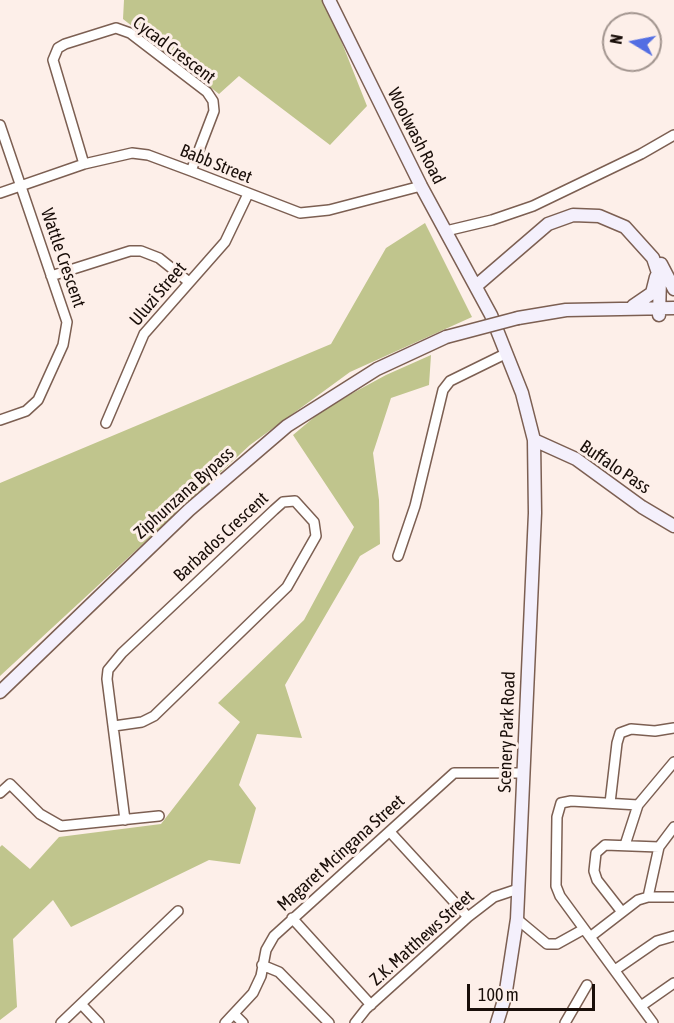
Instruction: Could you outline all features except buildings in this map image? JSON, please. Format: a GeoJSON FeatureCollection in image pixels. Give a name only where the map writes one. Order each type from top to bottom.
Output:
{"type":"FeatureCollection","features":[{"type":"Feature","properties":{"kind":"main road","name":"Woolwash Road"},"geometry":{"type":"LineString","coordinates":[[328,0],[421,186],[476,286],[507,353],[522,393],[534,440]]}},
{"type":"Feature","properties":{"kind":"main road"},"geometry":{"type":"LineString","coordinates":[[476,286],[534,235],[561,218],[585,214],[614,220],[644,245],[656,256],[674,289]]}},
{"type":"Feature","properties":{"kind":"main road"},"geometry":{"type":"LineString","coordinates":[[644,245],[653,258],[660,279],[659,311]]}},
{"type":"Feature","properties":{"kind":"main road"},"geometry":{"type":"LineString","coordinates":[[620,308],[640,303],[651,293],[656,278],[653,258]]}},
{"type":"Feature","properties":{"kind":"main road"},"geometry":{"type":"LineString","coordinates":[[519,321],[566,310],[620,308],[659,311],[674,315]]}},
{"type":"Feature","properties":{"kind":"main road"},"geometry":{"type":"LineString","coordinates":[[519,321],[674,308]]}},
{"type":"Feature","properties":{"kind":"main road","name":"Ziphunzana Bypass"},"geometry":{"type":"LineString","coordinates":[[0,692],[189,510],[287,426],[377,369],[447,340],[519,321]]}},
{"type":"Feature","properties":{"kind":"main road","name":"Buffalo Pass"},"geometry":{"type":"LineString","coordinates":[[534,440],[576,459],[642,507],[674,526]]}},
{"type":"Feature","properties":{"kind":"main road","name":"Scenery Park Road"},"geometry":{"type":"LineString","coordinates":[[497,1023],[505,996],[517,919],[536,513],[534,440]]}},
{"type":"Feature","properties":{"kind":"street","name":"Cycad Crescent"},"geometry":{"type":"LineString","coordinates":[[84,164],[53,60],[58,48],[65,44],[116,28],[130,33],[207,92],[213,101],[214,111],[191,171]]}},
{"type":"Feature","properties":{"kind":"street","name":"Wattle Crescent"},"geometry":{"type":"LineString","coordinates":[[0,125],[67,322],[63,345],[33,406],[0,420]]}},
{"type":"Feature","properties":{"kind":"street"},"geometry":{"type":"LineString","coordinates":[[446,231],[492,220],[533,206],[641,154],[674,135]]}},
{"type":"Feature","properties":{"kind":"street","name":"Babb Street"},"geometry":{"type":"LineString","coordinates":[[0,194],[84,164],[132,153],[148,155],[300,213],[314,213],[421,186]]}},
{"type":"Feature","properties":{"kind":"street","name":"Uluzi Street"},"geometry":{"type":"LineString","coordinates":[[106,423],[144,334],[225,242],[248,194]]}},
{"type":"Feature","properties":{"kind":"street"},"geometry":{"type":"LineString","coordinates":[[51,276],[130,251],[141,251],[159,258],[189,282]]}},
{"type":"Feature","properties":{"kind":"street"},"geometry":{"type":"LineString","coordinates":[[398,556],[415,506],[443,390],[450,381],[507,353]]}},
{"type":"Feature","properties":{"kind":"street","name":"Barbados Crescent"},"geometry":{"type":"LineString","coordinates":[[114,726],[142,722],[154,716],[287,587],[316,536],[314,522],[295,501],[283,502],[274,510],[112,664],[107,679],[125,820]]}},
{"type":"Feature","properties":{"kind":"street"},"geometry":{"type":"LineString","coordinates":[[610,803],[616,743],[620,733],[631,729],[655,731],[674,728]]}},
{"type":"Feature","properties":{"kind":"street"},"geometry":{"type":"LineString","coordinates":[[625,845],[638,806],[670,775],[674,762]]}},
{"type":"Feature","properties":{"kind":"street","name":"Magaret Mcingana Street"},"geometry":{"type":"LineString","coordinates":[[225,1023],[253,993],[266,950],[274,936],[454,773],[524,773]]}},
{"type":"Feature","properties":{"kind":"street"},"geometry":{"type":"LineString","coordinates":[[0,793],[10,784],[40,814],[61,826],[159,816]]}},
{"type":"Feature","properties":{"kind":"street"},"geometry":{"type":"LineString","coordinates":[[638,806],[566,801],[561,803],[557,816],[557,892],[653,1023]]}},
{"type":"Feature","properties":{"kind":"street"},"geometry":{"type":"LineString","coordinates":[[648,897],[659,848],[674,827]]}},
{"type":"Feature","properties":{"kind":"street"},"geometry":{"type":"LineString","coordinates":[[390,831],[468,917]]}},
{"type":"Feature","properties":{"kind":"street"},"geometry":{"type":"LineString","coordinates":[[622,912],[597,880],[594,862],[600,848],[625,845],[659,848]]}},
{"type":"Feature","properties":{"kind":"street","name":"Z.K. Matthews Street"},"geometry":{"type":"LineString","coordinates":[[355,1023],[371,1005],[468,917],[494,897],[518,889]]}},
{"type":"Feature","properties":{"kind":"street"},"geometry":{"type":"LineString","coordinates":[[517,919],[547,944],[557,944],[587,933],[639,900],[648,897],[674,897]]}},
{"type":"Feature","properties":{"kind":"street"},"geometry":{"type":"LineString","coordinates":[[61,1023],[178,911]]}},
{"type":"Feature","properties":{"kind":"street"},"geometry":{"type":"LineString","coordinates":[[292,918],[371,1005]]}},
{"type":"Feature","properties":{"kind":"street"},"geometry":{"type":"LineString","coordinates":[[615,970],[657,942],[674,936]]}},
{"type":"Feature","properties":{"kind":"street"},"geometry":{"type":"LineString","coordinates":[[262,965],[279,972],[329,1023]]}},
{"type":"Feature","properties":{"kind":"street"},"geometry":{"type":"LineString","coordinates":[[641,1006],[674,983]]}},
{"type":"Feature","properties":{"kind":"street"},"geometry":{"type":"LineString","coordinates":[[565,1023],[587,985]]}},
{"type":"Feature","properties":{"kind":"street"},"geometry":{"type":"LineString","coordinates":[[82,1005],[99,1023]]}},
{"type":"Feature","properties":{"kind":"street"},"geometry":{"type":"LineString","coordinates":[[234,1014],[243,1023]]}},
{"type":"Feature","properties":{"kind":"green space"},"geometry":{"type":"Polygon","coordinates":[[[124,0],[325,0],[367,106],[330,145],[239,76],[219,94],[123,19],[124,0]]]}},
{"type":"Feature","properties":{"kind":"green space"},"geometry":{"type":"Polygon","coordinates":[[[425,223],[472,317],[350,372],[250,445],[0,676],[0,483],[331,344],[386,248],[425,223]]]}},
{"type":"Feature","properties":{"kind":"green space"},"geometry":{"type":"Polygon","coordinates":[[[431,355],[429,385],[391,398],[373,453],[379,500],[380,544],[360,556],[285,685],[302,738],[257,734],[239,785],[256,808],[240,864],[209,860],[71,927],[53,900],[13,939],[17,1007],[0,1020],[0,847],[2,845],[30,869],[59,837],[161,824],[240,722],[218,703],[304,620],[354,527],[293,435],[318,414],[351,394],[431,355]]]}}]}
